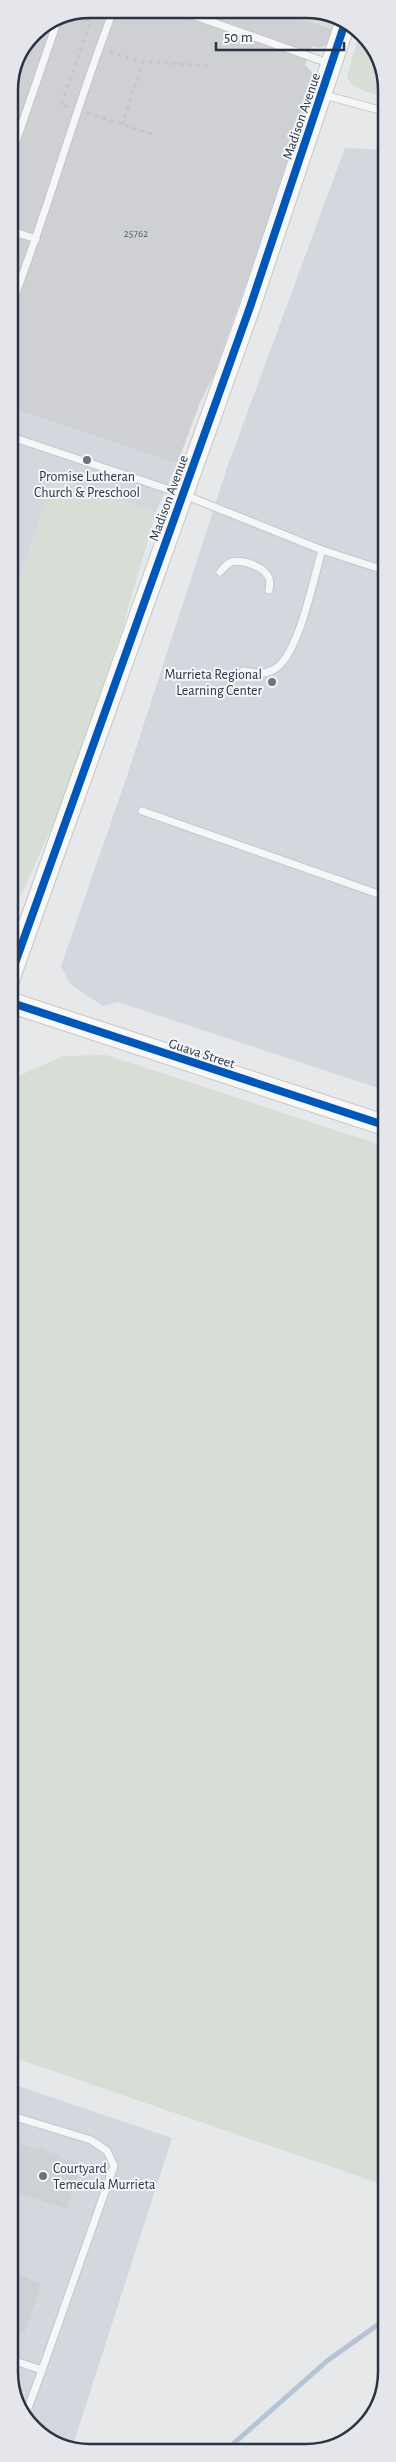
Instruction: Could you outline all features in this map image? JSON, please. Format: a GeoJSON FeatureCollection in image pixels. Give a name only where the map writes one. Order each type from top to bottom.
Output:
{"type":"FeatureCollection","features":[{"type":"Feature","properties":{"kind":"street","name":"Madison Avenue"},"geometry":{"type":"LineString","coordinates":[[18,955],[250,307],[343,28]]}},
{"type":"Feature","properties":{"kind":"street","name":"Guava Street"},"geometry":{"type":"LineString","coordinates":[[18,1005],[378,1123]]}},
{"type":"Feature","properties":{"kind":"lane"},"geometry":{"type":"LineString","coordinates":[[18,287],[111,17]]}},
{"type":"Feature","properties":{"kind":"lane"},"geometry":{"type":"LineString","coordinates":[[198,17],[331,64]]}},
{"type":"Feature","properties":{"kind":"lane"},"geometry":{"type":"LineString","coordinates":[[18,136],[55,27]]}},
{"type":"Feature","properties":{"kind":"lane"},"geometry":{"type":"LineString","coordinates":[[321,94],[378,110]]}},
{"type":"Feature","properties":{"kind":"lane"},"geometry":{"type":"LineString","coordinates":[[18,233],[36,239]]}},
{"type":"Feature","properties":{"kind":"lane"},"geometry":{"type":"LineString","coordinates":[[18,439],[182,494],[322,550],[378,568]]}},
{"type":"Feature","properties":{"kind":"lane"},"geometry":{"type":"LineString","coordinates":[[243,670],[261,674],[274,670],[286,660],[294,646],[322,550]]}},
{"type":"Feature","properties":{"kind":"lane"},"geometry":{"type":"LineString","coordinates":[[220,572],[228,564],[240,562],[254,566],[266,572],[270,580],[269,590]]}},
{"type":"Feature","properties":{"kind":"lane"},"geometry":{"type":"LineString","coordinates":[[142,811],[378,894]]}},
{"type":"Feature","properties":{"kind":"lane"},"geometry":{"type":"LineString","coordinates":[[18,2118],[91,2140],[107,2151],[114,2166],[28,2409]]}},
{"type":"Feature","properties":{"kind":"lane"},"geometry":{"type":"LineString","coordinates":[[18,2362],[42,2370]]}},
{"type":"Feature","properties":{"kind":"path"},"geometry":{"type":"LineString","coordinates":[[100,49],[143,61],[210,66]]}},
{"type":"Feature","properties":{"kind":"path"},"geometry":{"type":"LineString","coordinates":[[122,125],[143,61]]}},
{"type":"Feature","properties":{"kind":"shaded area"},"geometry":{"type":"Polygon","coordinates":[[[296,17],[325,20],[339,25],[337,31],[296,17]]]}},
{"type":"Feature","properties":{"kind":"shaded area"},"geometry":{"type":"Polygon","coordinates":[[[358,40],[364,46],[375,66],[378,95],[353,85],[347,76],[358,40]]]}},
{"type":"Feature","properties":{"kind":"shaded area","name":"Murrieta Regional Learning Center"},"geometry":{"type":"Polygon","coordinates":[[[345,148],[378,150],[378,1088],[118,1002],[103,1006],[71,985],[61,966],[126,779],[228,465],[345,148]]]}},
{"type":"Feature","properties":{"kind":"shaded area","name":"Promise Lutheran Church & Preschool"},"geometry":{"type":"Polygon","coordinates":[[[18,410],[177,464],[156,512],[54,479],[18,582],[18,410]]]}},
{"type":"Feature","properties":{"kind":"shaded area"},"geometry":{"type":"Polygon","coordinates":[[[54,478],[156,512],[122,629],[63,802],[18,902],[18,582],[54,478]]]}},
{"type":"Feature","properties":{"kind":"shaded area"},"geometry":{"type":"Polygon","coordinates":[[[106,1055],[378,1144],[378,2183],[18,2059],[18,1076],[63,1056],[106,1055]]]}},
{"type":"Feature","properties":{"kind":"shaded area"},"geometry":{"type":"Polygon","coordinates":[[[18,2086],[172,2138],[74,2443],[66,2441],[42,2427],[35,2420],[23,2400],[19,2386],[18,2086]]]}},
{"type":"Feature","properties":{"kind":"building"},"geometry":{"type":"Polygon","coordinates":[[[90,17],[296,17],[337,31],[328,44],[319,48],[312,46],[305,65],[315,75],[316,86],[213,377],[201,400],[177,464],[18,410],[19,76],[23,62],[39,39],[62,23],[76,19],[90,17]]]}},
{"type":"Feature","properties":{"kind":"building","name":"Courtyard Temecula Murrieta"},"geometry":{"type":"Polygon","coordinates":[[[18,2143],[37,2150],[39,2147],[60,2156],[59,2158],[82,2163],[67,2209],[18,2192],[18,2143]]]}},
{"type":"Feature","properties":{"kind":"building"},"geometry":{"type":"Polygon","coordinates":[[[18,2275],[41,2284],[24,2334],[18,2332],[18,2275]]]}},
{"type":"Feature","properties":{"kind":"waterway"},"geometry":{"type":"LineString","coordinates":[[233,2444],[327,2361],[378,2324]]}},
{"type":"Feature","properties":{"kind":"cycle path"},"geometry":{"type":"LineString","coordinates":[[18,955],[250,307],[343,28]]}},
{"type":"Feature","properties":{"kind":"cycle path"},"geometry":{"type":"LineString","coordinates":[[18,1005],[378,1123]]}},
{"type":"Feature","properties":{"kind":"place","name":"Promise Lutheran Church & Preschool"},"geometry":{"type":"Point","coordinates":[87,460]}},
{"type":"Feature","properties":{"kind":"place","name":"Murrieta Regional Learning Center"},"geometry":{"type":"Point","coordinates":[272,682]}},
{"type":"Feature","properties":{"kind":"place","name":"Courtyard Temecula Murrieta"},"geometry":{"type":"Point","coordinates":[43,2176]}}]}
